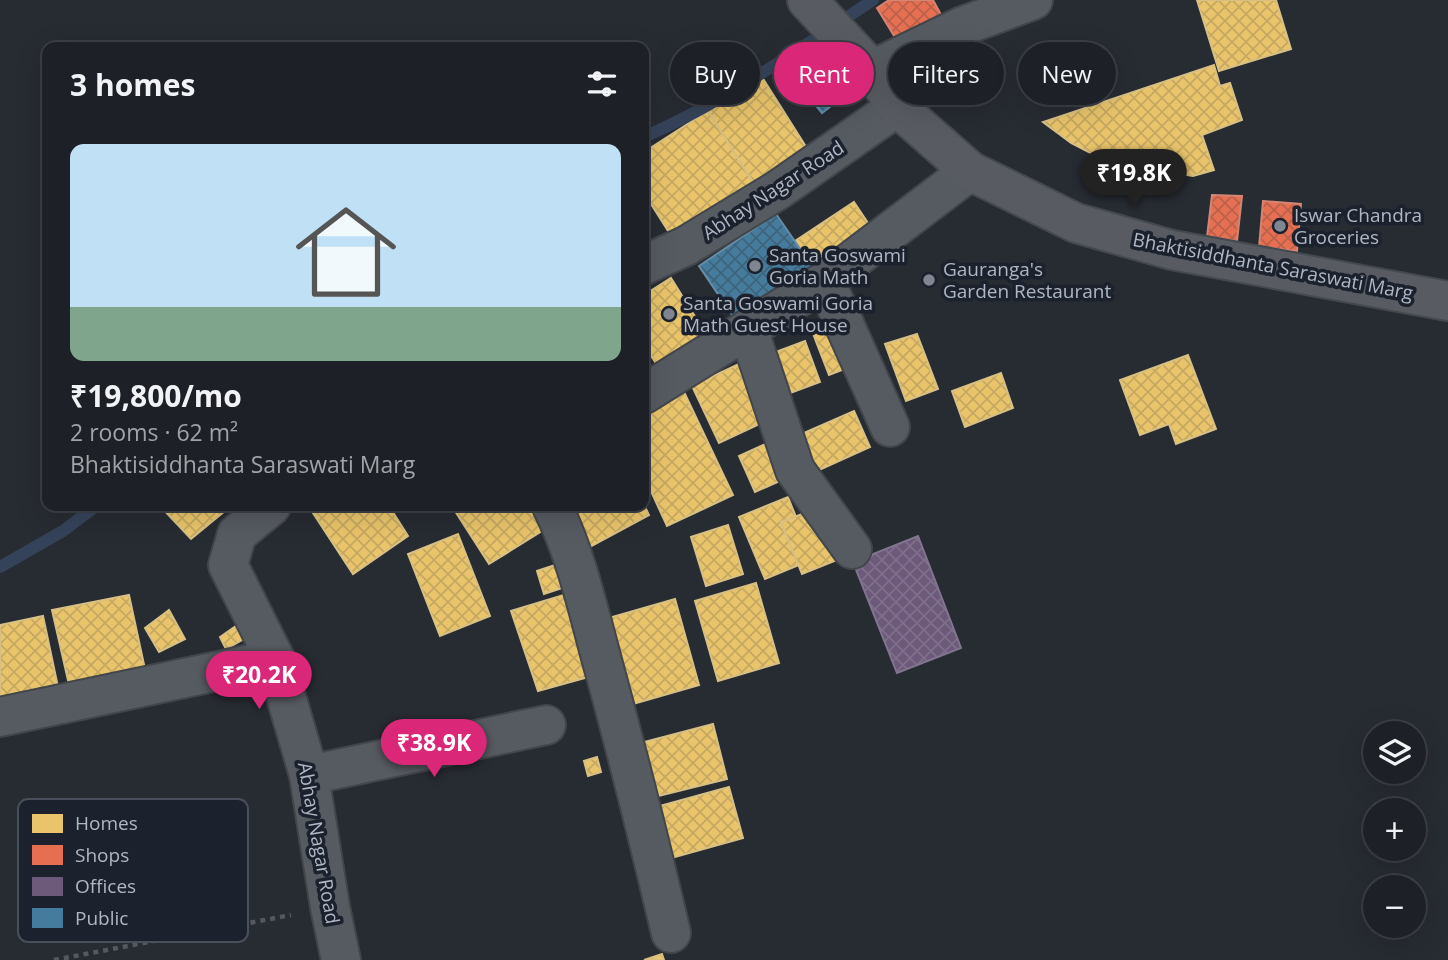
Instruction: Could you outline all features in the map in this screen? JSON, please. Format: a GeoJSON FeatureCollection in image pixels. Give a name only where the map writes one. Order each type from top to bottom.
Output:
{"type":"FeatureCollection","features":[{"type":"Feature","properties":{"kind":"main road","name":"Bhaktisiddhanta Saraswati Marg"},"geometry":{"type":"LineString","coordinates":[[815,8],[846,42]]}},
{"type":"Feature","properties":{"kind":"main road","name":"Bhaktisiddhanta Saraswati Marg"},"geometry":{"type":"LineString","coordinates":[[874,76],[897,107],[971,171],[1076,223],[1172,250],[1448,301]]}},
{"type":"Feature","properties":{"kind":"street"},"geometry":{"type":"LineString","coordinates":[[874,54],[963,26],[1033,0]]}},
{"type":"Feature","properties":{"kind":"street","name":"Abhay Nagar Road"},"geometry":{"type":"LineString","coordinates":[[649,263],[686,246],[778,190],[897,107]]}},
{"type":"Feature","properties":{"kind":"street"},"geometry":{"type":"LineString","coordinates":[[649,391],[825,281],[971,171]]}},
{"type":"Feature","properties":{"kind":"street"},"geometry":{"type":"LineString","coordinates":[[825,281],[890,427]]}},
{"type":"Feature","properties":{"kind":"street"},"geometry":{"type":"LineString","coordinates":[[748,329],[794,470],[852,550]]}},
{"type":"Feature","properties":{"kind":"street","name":"Abhay Nagar Road"},"geometry":{"type":"LineString","coordinates":[[265,511],[237,534],[228,565],[275,659],[309,775],[341,960]]}},
{"type":"Feature","properties":{"kind":"street"},"geometry":{"type":"LineString","coordinates":[[554,511],[563,528],[601,659],[671,933]]}},
{"type":"Feature","properties":{"kind":"street"},"geometry":{"type":"LineString","coordinates":[[0,717],[275,659]]}},
{"type":"Feature","properties":{"kind":"street"},"geometry":{"type":"LineString","coordinates":[[309,775],[546,724]]}},
{"type":"Feature","properties":{"kind":"path"},"geometry":{"type":"LineString","coordinates":[[248,923],[330,908]]}},
{"type":"Feature","properties":{"kind":"path"},"geometry":{"type":"LineString","coordinates":[[54,960],[150,942]]}},
{"type":"Feature","properties":{"kind":"building: Homes"},"geometry":{"type":"Polygon","coordinates":[[[1197,0],[1276,0],[1291,49],[1219,71],[1197,0]]]}},
{"type":"Feature","properties":{"kind":"building: Homes"},"geometry":{"type":"Polygon","coordinates":[[[1214,65],[1220,86],[1230,83],[1242,120],[1202,135],[1214,170],[1193,176],[1110,163],[1071,143],[1043,122],[1094,105],[1116,105],[1116,98],[1214,65]]]}},
{"type":"Feature","properties":{"kind":"building: Homes"},"geometry":{"type":"Polygon","coordinates":[[[762,77],[774,96],[774,105],[780,105],[808,150],[754,184],[708,111],[718,105],[760,105],[762,77]]]}},
{"type":"Feature","properties":{"kind":"building: Homes"},"geometry":{"type":"Polygon","coordinates":[[[708,111],[754,184],[672,237],[649,201],[649,149],[708,111]]]}},
{"type":"Feature","properties":{"kind":"building: Homes"},"geometry":{"type":"Polygon","coordinates":[[[854,202],[870,226],[812,266],[795,241],[854,202]]]}},
{"type":"Feature","properties":{"kind":"building: Homes","name":"Santa Goswami Goria Math Guest House"},"geometry":{"type":"Polygon","coordinates":[[[671,278],[706,334],[657,365],[649,353],[649,292],[671,278]]]}},
{"type":"Feature","properties":{"kind":"building: Homes"},"geometry":{"type":"Polygon","coordinates":[[[832,322],[850,367],[829,375],[812,331],[832,322]]]}},
{"type":"Feature","properties":{"kind":"building: Homes"},"geometry":{"type":"Polygon","coordinates":[[[917,334],[938,389],[906,401],[885,344],[917,334]]]}},
{"type":"Feature","properties":{"kind":"building: Homes"},"geometry":{"type":"Polygon","coordinates":[[[805,341],[820,382],[785,395],[770,354],[805,341]]]}},
{"type":"Feature","properties":{"kind":"building: Homes"},"geometry":{"type":"Polygon","coordinates":[[[1188,355],[1216,429],[1176,444],[1169,424],[1140,435],[1120,380],[1188,355]]]}},
{"type":"Feature","properties":{"kind":"building: Homes"},"geometry":{"type":"Polygon","coordinates":[[[745,361],[772,418],[719,443],[692,386],[745,361]]]}},
{"type":"Feature","properties":{"kind":"building: Homes"},"geometry":{"type":"Polygon","coordinates":[[[1001,373],[1013,408],[965,427],[952,391],[1001,373]]]}},
{"type":"Feature","properties":{"kind":"building: Homes"},"geometry":{"type":"Polygon","coordinates":[[[684,392],[733,495],[667,526],[649,487],[649,409],[684,392]]]}},
{"type":"Feature","properties":{"kind":"building: Homes"},"geometry":{"type":"Polygon","coordinates":[[[854,411],[870,447],[806,476],[790,439],[854,411]]]}},
{"type":"Feature","properties":{"kind":"building: Homes"},"geometry":{"type":"Polygon","coordinates":[[[772,441],[789,477],[755,492],[739,456],[772,441]]]}},
{"type":"Feature","properties":{"kind":"building: Homes"},"geometry":{"type":"Polygon","coordinates":[[[788,497],[796,517],[781,522],[799,565],[765,579],[739,517],[788,497]]]}},
{"type":"Feature","properties":{"kind":"building: Homes"},"geometry":{"type":"Polygon","coordinates":[[[815,509],[837,560],[802,574],[781,522],[815,509]]]}},
{"type":"Feature","properties":{"kind":"building: Homes"},"geometry":{"type":"Polygon","coordinates":[[[165,511],[225,511],[191,539],[165,511]]]}},
{"type":"Feature","properties":{"kind":"building: Homes"},"geometry":{"type":"Polygon","coordinates":[[[392,511],[408,536],[353,574],[313,513],[392,511]]]}},
{"type":"Feature","properties":{"kind":"building: Homes"},"geometry":{"type":"Polygon","coordinates":[[[455,511],[547,511],[555,523],[489,564],[455,511]]]}},
{"type":"Feature","properties":{"kind":"building: Homes"},"geometry":{"type":"Polygon","coordinates":[[[568,511],[647,511],[649,515],[588,548],[568,511]]]}},
{"type":"Feature","properties":{"kind":"building: Homes"},"geometry":{"type":"Polygon","coordinates":[[[728,525],[743,574],[706,586],[691,537],[728,525]]]}},
{"type":"Feature","properties":{"kind":"building: Homes"},"geometry":{"type":"Polygon","coordinates":[[[458,534],[490,616],[440,636],[408,554],[458,534]]]}},
{"type":"Feature","properties":{"kind":"building: Homes"},"geometry":{"type":"Polygon","coordinates":[[[558,564],[565,587],[544,594],[537,571],[558,564]]]}},
{"type":"Feature","properties":{"kind":"building: Homes"},"geometry":{"type":"Polygon","coordinates":[[[756,583],[779,663],[718,681],[695,601],[756,583]]]}},
{"type":"Feature","properties":{"kind":"building: Homes"},"geometry":{"type":"Polygon","coordinates":[[[567,594],[592,676],[538,691],[511,611],[567,594]]]}},
{"type":"Feature","properties":{"kind":"building: Homes"},"geometry":{"type":"Polygon","coordinates":[[[129,595],[146,674],[70,689],[52,610],[129,595]]]}},
{"type":"Feature","properties":{"kind":"building: Homes"},"geometry":{"type":"Polygon","coordinates":[[[675,599],[699,685],[633,704],[609,618],[675,599]]]}},
{"type":"Feature","properties":{"kind":"building: Homes"},"geometry":{"type":"Polygon","coordinates":[[[169,610],[185,639],[159,652],[145,628],[169,610]]]}},
{"type":"Feature","properties":{"kind":"building: Homes"},"geometry":{"type":"Polygon","coordinates":[[[43,616],[58,687],[0,699],[0,625],[43,616]]]}},
{"type":"Feature","properties":{"kind":"building: Homes"},"geometry":{"type":"Polygon","coordinates":[[[236,626],[244,639],[226,649],[220,637],[236,626]]]}},
{"type":"Feature","properties":{"kind":"building: Homes"},"geometry":{"type":"Polygon","coordinates":[[[713,724],[727,779],[646,799],[633,745],[713,724]]]}},
{"type":"Feature","properties":{"kind":"building: Homes"},"geometry":{"type":"Polygon","coordinates":[[[597,757],[601,772],[588,776],[584,761],[597,757]]]}},
{"type":"Feature","properties":{"kind":"building: Homes"},"geometry":{"type":"Polygon","coordinates":[[[729,787],[743,838],[664,860],[649,809],[729,787]]]}},
{"type":"Feature","properties":{"kind":"building: Homes"},"geometry":{"type":"Polygon","coordinates":[[[662,954],[664,960],[644,960],[662,954]]]}},
{"type":"Feature","properties":{"kind":"building: Shops"},"geometry":{"type":"Polygon","coordinates":[[[889,0],[933,0],[944,20],[903,42],[898,42],[877,8],[889,0]]]}},
{"type":"Feature","properties":{"kind":"building: Shops"},"geometry":{"type":"Polygon","coordinates":[[[1212,195],[1242,196],[1237,241],[1207,237],[1212,195]]]}},
{"type":"Feature","properties":{"kind":"building: Shops","name":"Iswar Chandra Groceries"},"geometry":{"type":"Polygon","coordinates":[[[1263,201],[1301,204],[1297,251],[1259,247],[1263,201]]]}},
{"type":"Feature","properties":{"kind":"building: Offices"},"geometry":{"type":"Polygon","coordinates":[[[918,536],[961,648],[897,673],[853,562],[918,536]]]}},
{"type":"Feature","properties":{"kind":"building: Public"},"geometry":{"type":"Polygon","coordinates":[[[816,105],[832,105],[822,113],[816,105]]]}},
{"type":"Feature","properties":{"kind":"building: Public","name":"Santa Goswami Goria Math"},"geometry":{"type":"Polygon","coordinates":[[[776,214],[812,266],[734,318],[699,266],[776,214]]]}},
{"type":"Feature","properties":{"kind":"waterway"},"geometry":{"type":"LineString","coordinates":[[649,135],[733,91],[873,0]]}},
{"type":"Feature","properties":{"kind":"waterway"},"geometry":{"type":"LineString","coordinates":[[0,567],[63,531],[89,511]]}},
{"type":"Feature","properties":{"kind":"place","name":"Iswar Chandra Groceries"},"geometry":{"type":"Point","coordinates":[1280,226]}},
{"type":"Feature","properties":{"kind":"place","name":"Santa Goswami Goria Math"},"geometry":{"type":"Point","coordinates":[755,266]}},
{"type":"Feature","properties":{"kind":"place","name":"Gauranga's Garden Restaurant"},"geometry":{"type":"Point","coordinates":[929,280]}},
{"type":"Feature","properties":{"kind":"place","name":"Santa Goswami Goria Math Guest House"},"geometry":{"type":"Point","coordinates":[669,314]}}]}
